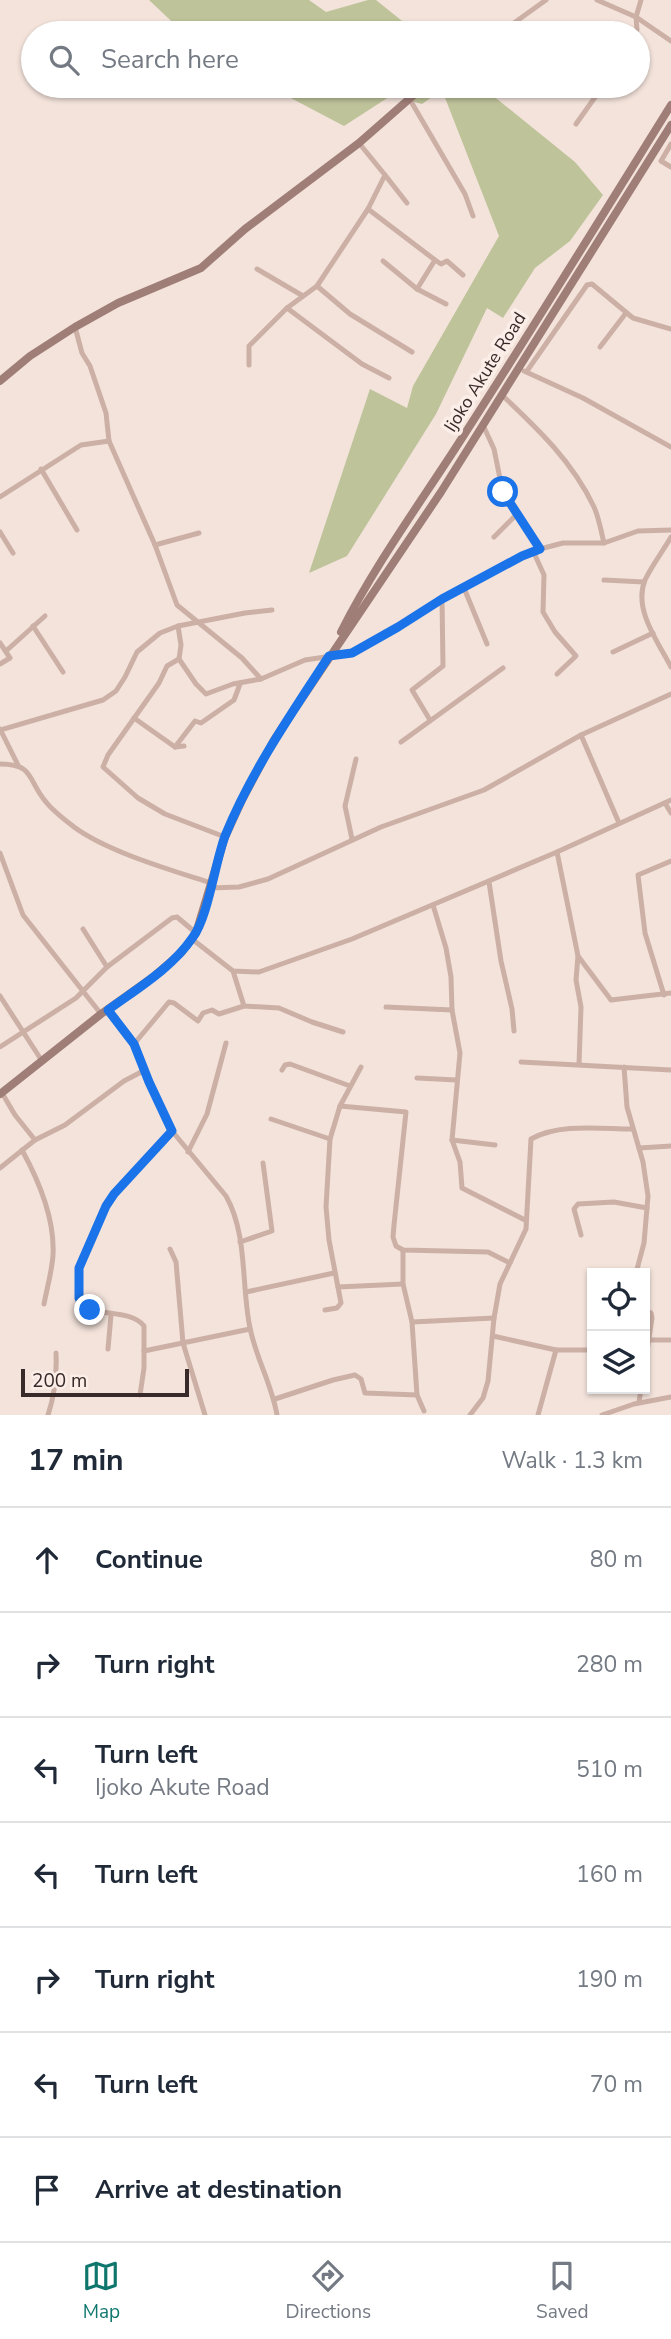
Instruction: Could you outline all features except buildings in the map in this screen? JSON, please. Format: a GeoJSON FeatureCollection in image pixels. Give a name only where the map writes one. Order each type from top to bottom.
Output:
{"type":"FeatureCollection","features":[{"type":"Feature","properties":{"kind":"main road"},"geometry":{"type":"LineString","coordinates":[[0,381],[30,356],[75,327],[118,303],[201,268],[245,229],[359,143],[409,98]]}},
{"type":"Feature","properties":{"kind":"main road","name":"Ijoko Akute Road"},"geometry":{"type":"LineString","coordinates":[[329,656],[370,578],[463,438],[671,105]]}},
{"type":"Feature","properties":{"kind":"main road","name":"Ijoko Akute Road"},"geometry":{"type":"LineString","coordinates":[[1,1093],[153,977],[182,952],[194,936],[225,838],[274,740],[329,656],[376,592],[502,395],[522,370],[671,125]]}},
{"type":"Feature","properties":{"kind":"street"},"geometry":{"type":"LineString","coordinates":[[519,21],[546,0]]}},
{"type":"Feature","properties":{"kind":"street"},"geometry":{"type":"LineString","coordinates":[[597,0],[641,21]]}},
{"type":"Feature","properties":{"kind":"street"},"geometry":{"type":"LineString","coordinates":[[636,21],[641,0]]}},
{"type":"Feature","properties":{"kind":"street"},"geometry":{"type":"LineString","coordinates":[[650,27],[671,41]]}},
{"type":"Feature","properties":{"kind":"street"},"geometry":{"type":"LineString","coordinates":[[409,98],[465,194],[473,216]]}},
{"type":"Feature","properties":{"kind":"street"},"geometry":{"type":"LineString","coordinates":[[576,124],[594,98]]}},
{"type":"Feature","properties":{"kind":"street"},"geometry":{"type":"LineString","coordinates":[[359,143],[407,203]]}},
{"type":"Feature","properties":{"kind":"street"},"geometry":{"type":"LineString","coordinates":[[671,144],[661,161],[671,167]]}},
{"type":"Feature","properties":{"kind":"street"},"geometry":{"type":"LineString","coordinates":[[249,365],[249,346],[287,307],[317,286],[368,209],[385,175]]}},
{"type":"Feature","properties":{"kind":"street"},"geometry":{"type":"LineString","coordinates":[[368,209],[435,260],[441,264],[447,261],[463,275]]}},
{"type":"Feature","properties":{"kind":"street"},"geometry":{"type":"LineString","coordinates":[[417,289],[435,260]]}},
{"type":"Feature","properties":{"kind":"street"},"geometry":{"type":"LineString","coordinates":[[383,261],[417,289],[446,304]]}},
{"type":"Feature","properties":{"kind":"street"},"geometry":{"type":"LineString","coordinates":[[257,269],[303,296]]}},
{"type":"Feature","properties":{"kind":"street"},"geometry":{"type":"LineString","coordinates":[[671,329],[633,318],[592,285],[587,285],[522,370],[583,398],[671,447]]}},
{"type":"Feature","properties":{"kind":"street"},"geometry":{"type":"LineString","coordinates":[[317,286],[350,314],[412,352]]}},
{"type":"Feature","properties":{"kind":"street"},"geometry":{"type":"LineString","coordinates":[[287,307],[362,364],[389,378]]}},
{"type":"Feature","properties":{"kind":"street"},"geometry":{"type":"LineString","coordinates":[[600,346],[625,313]]}},
{"type":"Feature","properties":{"kind":"street"},"geometry":{"type":"LineString","coordinates":[[75,327],[82,353],[90,366],[106,413],[109,441],[155,545],[177,605],[242,658],[261,679]]}},
{"type":"Feature","properties":{"kind":"street"},"geometry":{"type":"LineString","coordinates":[[502,395],[547,438],[580,482],[595,509],[604,543]]}},
{"type":"Feature","properties":{"kind":"street"},"geometry":{"type":"LineString","coordinates":[[484,425],[494,449],[503,492],[537,551],[544,575],[543,612],[555,632],[576,656],[557,674]]}},
{"type":"Feature","properties":{"kind":"street"},"geometry":{"type":"LineString","coordinates":[[0,497],[81,445],[109,441]]}},
{"type":"Feature","properties":{"kind":"street"},"geometry":{"type":"LineString","coordinates":[[41,470],[77,530]]}},
{"type":"Feature","properties":{"kind":"street"},"geometry":{"type":"LineString","coordinates":[[495,537],[516,515]]}},
{"type":"Feature","properties":{"kind":"street"},"geometry":{"type":"LineString","coordinates":[[178,625],[181,645],[179,659],[206,694],[233,684],[261,679],[305,660],[352,653],[442,599],[522,556],[563,543],[604,543],[638,531],[671,530]]}},
{"type":"Feature","properties":{"kind":"street"},"geometry":{"type":"LineString","coordinates":[[0,532],[13,553]]}},
{"type":"Feature","properties":{"kind":"street"},"geometry":{"type":"LineString","coordinates":[[155,545],[199,533]]}},
{"type":"Feature","properties":{"kind":"street"},"geometry":{"type":"LineString","coordinates":[[671,537],[644,582],[642,607],[671,667]]}},
{"type":"Feature","properties":{"kind":"street"},"geometry":{"type":"LineString","coordinates":[[604,580],[644,582]]}},
{"type":"Feature","properties":{"kind":"street"},"geometry":{"type":"LineString","coordinates":[[464,588],[487,644]]}},
{"type":"Feature","properties":{"kind":"street"},"geometry":{"type":"LineString","coordinates":[[430,720],[412,690],[443,666],[442,599]]}},
{"type":"Feature","properties":{"kind":"street"},"geometry":{"type":"LineString","coordinates":[[18,765],[0,729],[103,700],[116,691],[137,652],[160,633],[178,625],[272,610]]}},
{"type":"Feature","properties":{"kind":"street"},"geometry":{"type":"LineString","coordinates":[[6,651],[45,615]]}},
{"type":"Feature","properties":{"kind":"street"},"geometry":{"type":"LineString","coordinates":[[33,626],[63,672]]}},
{"type":"Feature","properties":{"kind":"street"},"geometry":{"type":"LineString","coordinates":[[613,652],[653,633]]}},
{"type":"Feature","properties":{"kind":"street"},"geometry":{"type":"LineString","coordinates":[[0,643],[10,658],[0,664]]}},
{"type":"Feature","properties":{"kind":"street"},"geometry":{"type":"LineString","coordinates":[[179,659],[167,666],[159,682],[108,754],[103,767],[138,798],[165,814],[225,838]]}},
{"type":"Feature","properties":{"kind":"street"},"geometry":{"type":"LineString","coordinates":[[401,742],[503,668]]}},
{"type":"Feature","properties":{"kind":"street"},"geometry":{"type":"LineString","coordinates":[[175,747],[195,722],[201,723],[233,700],[240,684]]}},
{"type":"Feature","properties":{"kind":"street"},"geometry":{"type":"LineString","coordinates":[[0,764],[18,765],[28,771],[46,802],[75,828],[110,846],[210,886],[239,887],[268,879],[352,839],[419,812],[484,790],[581,735],[671,694]]}},
{"type":"Feature","properties":{"kind":"street"},"geometry":{"type":"LineString","coordinates":[[134,718],[175,747],[184,747]]}},
{"type":"Feature","properties":{"kind":"street"},"geometry":{"type":"LineString","coordinates":[[581,735],[619,823]]}},
{"type":"Feature","properties":{"kind":"street"},"geometry":{"type":"LineString","coordinates":[[352,839],[345,806],[356,759]]}},
{"type":"Feature","properties":{"kind":"street"},"geometry":{"type":"LineString","coordinates":[[233,971],[259,972],[294,961],[489,882],[668,801],[671,813]]}},
{"type":"Feature","properties":{"kind":"street"},"geometry":{"type":"LineString","coordinates":[[557,852],[578,956],[576,980],[581,1007],[579,1064]]}},
{"type":"Feature","properties":{"kind":"street"},"geometry":{"type":"LineString","coordinates":[[0,853],[23,915],[83,989],[134,1044],[172,1131],[226,1196],[232,1208],[240,1242],[250,1329],[275,1399],[277,1415]]}},
{"type":"Feature","properties":{"kind":"street"},"geometry":{"type":"LineString","coordinates":[[664,995],[645,933],[638,875],[671,861]]}},
{"type":"Feature","properties":{"kind":"street"},"geometry":{"type":"LineString","coordinates":[[489,882],[514,1031]]}},
{"type":"Feature","properties":{"kind":"street"},"geometry":{"type":"LineString","coordinates":[[433,905],[446,948],[451,977],[452,1010],[460,1053],[452,1140],[460,1162],[462,1188],[525,1220]]}},
{"type":"Feature","properties":{"kind":"street"},"geometry":{"type":"LineString","coordinates":[[0,1047],[76,998],[107,967],[177,917],[233,971],[244,1006]]}},
{"type":"Feature","properties":{"kind":"street"},"geometry":{"type":"LineString","coordinates":[[83,929],[107,967]]}},
{"type":"Feature","properties":{"kind":"street"},"geometry":{"type":"LineString","coordinates":[[578,956],[611,1000],[671,993]]}},
{"type":"Feature","properties":{"kind":"street"},"geometry":{"type":"LineString","coordinates":[[0,996],[43,1062]]}},
{"type":"Feature","properties":{"kind":"street"},"geometry":{"type":"LineString","coordinates":[[134,1044],[169,1002],[198,1020],[203,1013],[212,1010],[219,1014],[244,1006],[279,1008],[343,1032]]}},
{"type":"Feature","properties":{"kind":"street"},"geometry":{"type":"LineString","coordinates":[[386,1007],[452,1010]]}},
{"type":"Feature","properties":{"kind":"street"},"geometry":{"type":"LineString","coordinates":[[188,1152],[206,1114],[226,1043]]}},
{"type":"Feature","properties":{"kind":"street"},"geometry":{"type":"LineString","coordinates":[[521,1062],[671,1070]]}},
{"type":"Feature","properties":{"kind":"street"},"geometry":{"type":"LineString","coordinates":[[282,1070],[285,1065],[290,1064],[350,1086]]}},
{"type":"Feature","properties":{"kind":"street"},"geometry":{"type":"LineString","coordinates":[[325,1310],[340,1306],[326,1207],[330,1139],[340,1106],[361,1067]]}},
{"type":"Feature","properties":{"kind":"street"},"geometry":{"type":"LineString","coordinates":[[624,1067],[632,1129],[647,1185],[644,1244],[637,1268]]}},
{"type":"Feature","properties":{"kind":"street"},"geometry":{"type":"LineString","coordinates":[[0,1168],[35,1140],[65,1125],[124,1080],[145,1070]]}},
{"type":"Feature","properties":{"kind":"street"},"geometry":{"type":"LineString","coordinates":[[417,1079],[456,1080]]}},
{"type":"Feature","properties":{"kind":"street"},"geometry":{"type":"LineString","coordinates":[[1,1093],[35,1140]]}},
{"type":"Feature","properties":{"kind":"street"},"geometry":{"type":"LineString","coordinates":[[340,1106],[406,1112],[393,1237],[396,1246],[403,1250],[488,1252],[510,1263]]}},
{"type":"Feature","properties":{"kind":"street"},"geometry":{"type":"LineString","coordinates":[[271,1119],[330,1139]]}},
{"type":"Feature","properties":{"kind":"street"},"geometry":{"type":"LineString","coordinates":[[470,1415],[483,1398],[488,1381],[500,1284],[526,1229],[531,1139],[560,1130],[632,1129]]}},
{"type":"Feature","properties":{"kind":"street"},"geometry":{"type":"LineString","coordinates":[[139,1395],[144,1326],[133,1317],[86,1309],[81,1303],[78,1279],[80,1261],[109,1200],[172,1131]]}},
{"type":"Feature","properties":{"kind":"street"},"geometry":{"type":"LineString","coordinates":[[452,1140],[495,1145]]}},
{"type":"Feature","properties":{"kind":"street"},"geometry":{"type":"LineString","coordinates":[[639,1148],[671,1146]]}},
{"type":"Feature","properties":{"kind":"street"},"geometry":{"type":"LineString","coordinates":[[22,1150],[39,1183],[51,1235],[53,1253],[44,1304]]}},
{"type":"Feature","properties":{"kind":"street"},"geometry":{"type":"LineString","coordinates":[[240,1242],[272,1231],[263,1163]]}},
{"type":"Feature","properties":{"kind":"street"},"geometry":{"type":"LineString","coordinates":[[581,1235],[574,1209],[578,1204],[614,1202],[647,1208]]}},
{"type":"Feature","properties":{"kind":"street"},"geometry":{"type":"LineString","coordinates":[[170,1249],[176,1262],[183,1343],[205,1415]]}},
{"type":"Feature","properties":{"kind":"street"},"geometry":{"type":"LineString","coordinates":[[403,1250],[403,1284],[412,1322],[417,1395],[424,1411]]}},
{"type":"Feature","properties":{"kind":"street"},"geometry":{"type":"LineString","coordinates":[[246,1292],[334,1273]]}},
{"type":"Feature","properties":{"kind":"street"},"geometry":{"type":"LineString","coordinates":[[338,1287],[403,1284]]}},
{"type":"Feature","properties":{"kind":"street"},"geometry":{"type":"LineString","coordinates":[[650,1312],[650,1340],[671,1339]]}},
{"type":"Feature","properties":{"kind":"street"},"geometry":{"type":"LineString","coordinates":[[108,1349],[111,1315]]}},
{"type":"Feature","properties":{"kind":"street"},"geometry":{"type":"LineString","coordinates":[[412,1322],[494,1318]]}},
{"type":"Feature","properties":{"kind":"street"},"geometry":{"type":"LineString","coordinates":[[144,1351],[250,1329]]}},
{"type":"Feature","properties":{"kind":"street"},"geometry":{"type":"LineString","coordinates":[[493,1336],[556,1350],[587,1350]]}},
{"type":"Feature","properties":{"kind":"street"},"geometry":{"type":"LineString","coordinates":[[538,1415],[556,1350]]}},
{"type":"Feature","properties":{"kind":"street"},"geometry":{"type":"LineString","coordinates":[[48,1415],[57,1376],[56,1353]]}},
{"type":"Feature","properties":{"kind":"street"},"geometry":{"type":"LineString","coordinates":[[275,1399],[355,1375],[361,1379],[365,1393],[417,1395]]}},
{"type":"Feature","properties":{"kind":"street"},"geometry":{"type":"LineString","coordinates":[[639,1402],[640,1394]]}},
{"type":"Feature","properties":{"kind":"street"},"geometry":{"type":"LineString","coordinates":[[602,1415],[621,1412],[639,1402],[671,1397]]}},
{"type":"Feature","properties":{"kind":"green space"},"geometry":{"type":"Polygon","coordinates":[[[149,0],[309,0],[326,12],[376,0],[402,21],[171,21],[149,0]]]}},
{"type":"Feature","properties":{"kind":"green space"},"geometry":{"type":"Polygon","coordinates":[[[291,98],[387,98],[344,126],[291,98]]]}},
{"type":"Feature","properties":{"kind":"green space"},"geometry":{"type":"Polygon","coordinates":[[[404,98],[431,98],[422,104],[404,98]]]}},
{"type":"Feature","properties":{"kind":"green space"},"geometry":{"type":"Polygon","coordinates":[[[445,98],[496,98],[575,162],[603,195],[570,241],[535,268],[503,318],[487,308],[436,414],[347,556],[309,573],[370,389],[407,408],[413,386],[499,236],[445,98]]]}},
{"type":"Feature","properties":{"kind":"route"},"geometry":{"type":"LineString","coordinates":[[90,1310],[83,1307],[79,1298],[80,1261],[109,1200],[172,1131],[134,1044],[108,1010],[182,952],[196,933],[225,838],[242,800],[274,740],[329,656],[352,653],[442,599],[540,549],[503,492]]}}]}
